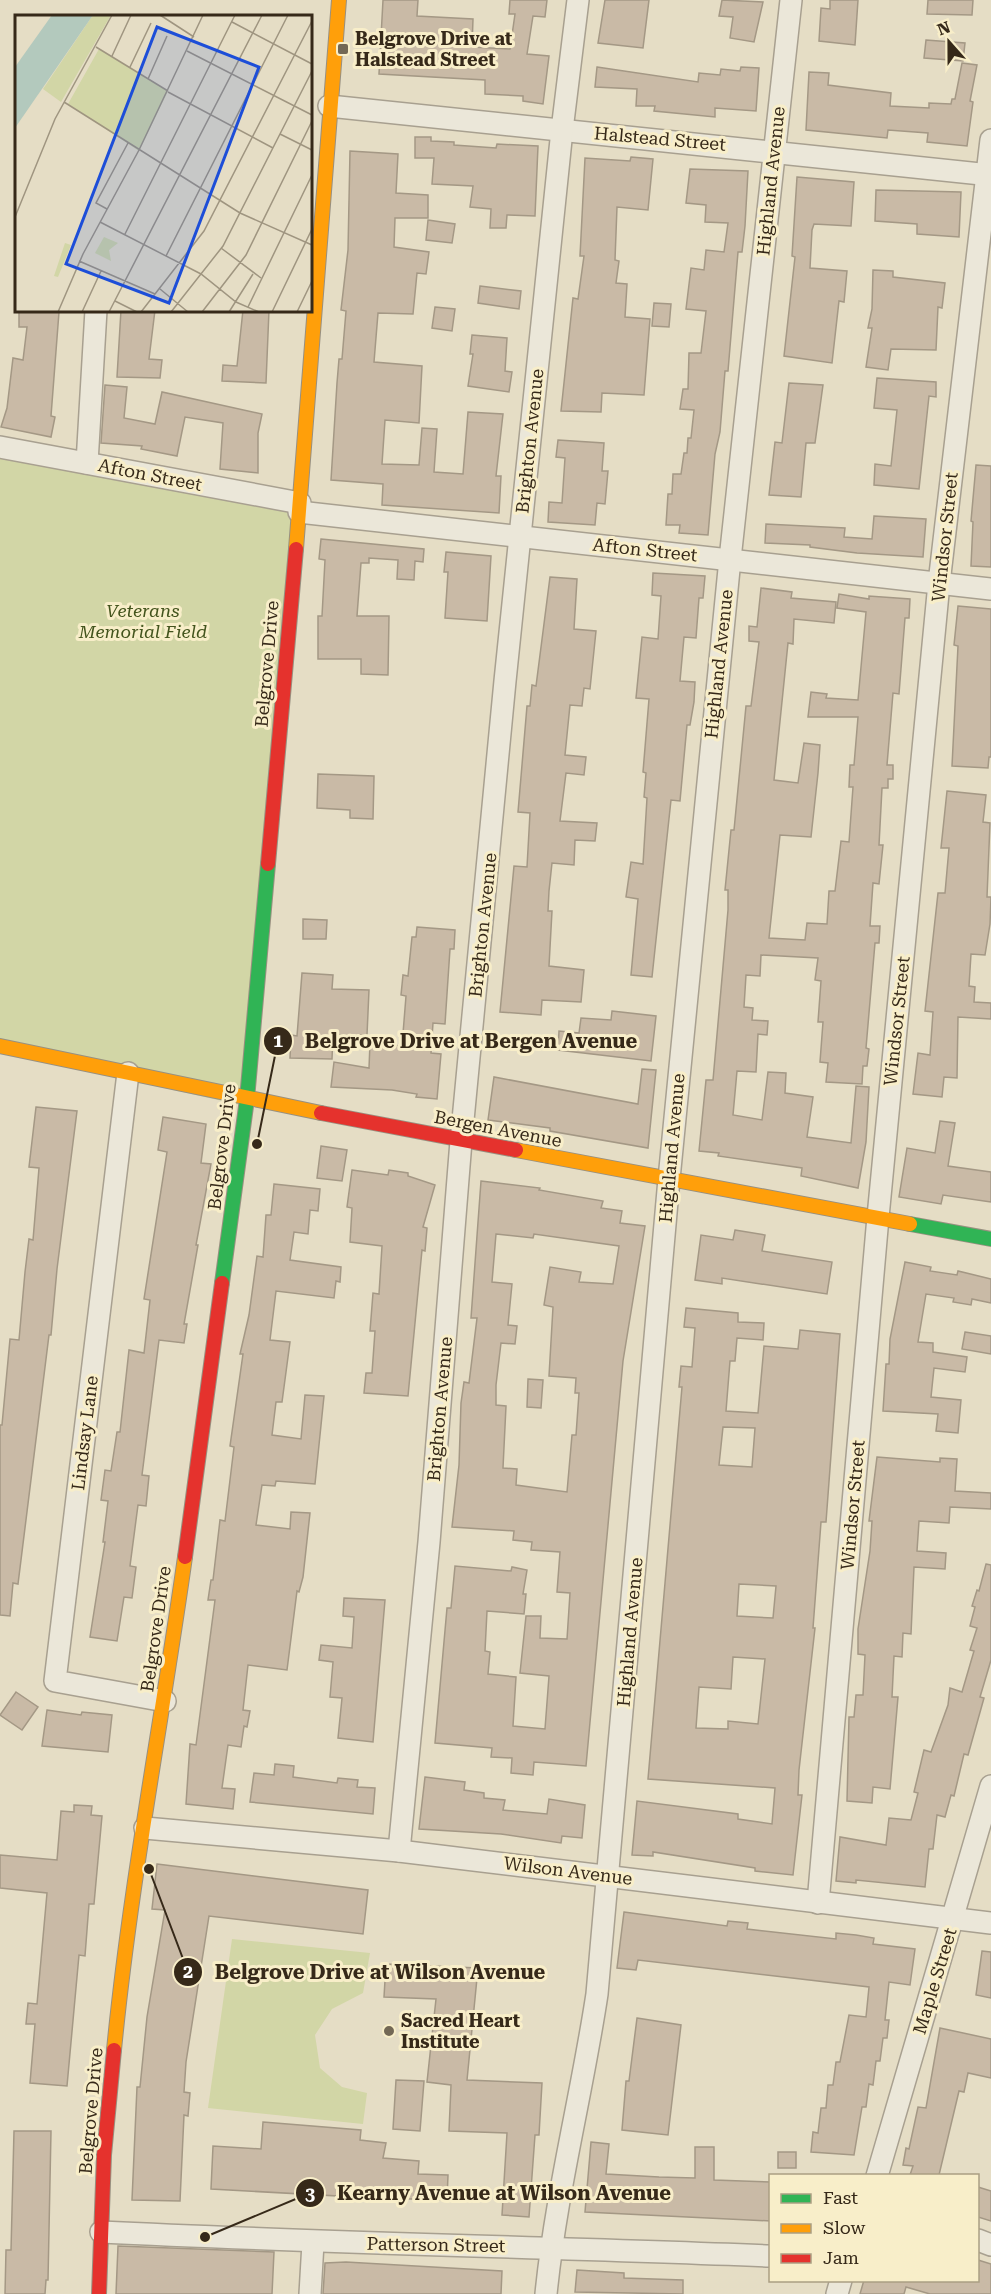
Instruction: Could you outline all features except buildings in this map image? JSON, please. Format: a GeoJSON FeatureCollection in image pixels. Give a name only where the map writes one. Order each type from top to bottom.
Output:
{"type":"FeatureCollection","features":[{"type":"Feature","properties":{"kind":"street","name":"Belgrove Drive"},"geometry":{"type":"LineString","coordinates":[[99,2294],[104,2155],[121,1976],[165,1701],[247,1099],[299,508],[339,0]]}},
{"type":"Feature","properties":{"kind":"street","name":"Brighton Avenue"},"geometry":{"type":"LineString","coordinates":[[399,1851],[429,1542],[461,1141],[520,536],[562,130],[578,0]]}},
{"type":"Feature","properties":{"kind":"street","name":"Highland Avenue"},"geometry":{"type":"LineString","coordinates":[[546,2294],[551,2247],[586,2071],[597,1994],[669,1179],[730,559],[791,0]]}},
{"type":"Feature","properties":{"kind":"street","name":"Halstead Street"},"geometry":{"type":"LineString","coordinates":[[329,106],[774,150],[989,174]]}},
{"type":"Feature","properties":{"kind":"street","name":"Windsor Street"},"geometry":{"type":"LineString","coordinates":[[818,1903],[878,1217],[939,583],[989,174],[991,140]]}},
{"type":"Feature","properties":{"kind":"street"},"geometry":{"type":"LineString","coordinates":[[87,463],[96,312]]}},
{"type":"Feature","properties":{"kind":"street","name":"Afton Street"},"geometry":{"type":"LineString","coordinates":[[0,447],[299,508],[520,536],[991,589]]}},
{"type":"Feature","properties":{"kind":"street","name":"Bergen Avenue"},"geometry":{"type":"LineString","coordinates":[[0,1046],[247,1099],[461,1141],[991,1239]]}},
{"type":"Feature","properties":{"kind":"street","name":"Lindsay Lane"},"geometry":{"type":"LineString","coordinates":[[128,1073],[55,1681],[165,1701]]}},
{"type":"Feature","properties":{"kind":"street","name":"Maple Street"},"geometry":{"type":"LineString","coordinates":[[877,2174],[991,1786]]}},
{"type":"Feature","properties":{"kind":"street","name":"Wilson Avenue"},"geometry":{"type":"LineString","coordinates":[[145,1827],[399,1851],[991,1923]]}},
{"type":"Feature","properties":{"kind":"street","name":"Patterson Street"},"geometry":{"type":"LineString","coordinates":[[101,2232],[313,2242],[551,2247],[769,2256]]}},
{"type":"Feature","properties":{"kind":"street"},"geometry":{"type":"LineString","coordinates":[[310,2294],[313,2242]]}},
{"type":"Feature","properties":{"kind":"green space","name":"Veterans Memorial Field"},"geometry":{"type":"Polygon","coordinates":[[[0,447],[294,502],[249,1107],[0,1051],[0,447]]]}},
{"type":"Feature","properties":{"kind":"green space"},"geometry":{"type":"Polygon","coordinates":[[[232,1939],[370,1953],[363,1993],[332,2009],[315,2035],[320,2068],[342,2087],[367,2093],[363,2124],[208,2108],[232,1939]]]}},
{"type":"Feature","properties":{"kind":"traffic: fast"},"geometry":{"type":"LineString","coordinates":[[222,1283],[247,1099],[268,864]]}},
{"type":"Feature","properties":{"kind":"traffic: fast"},"geometry":{"type":"LineString","coordinates":[[910,1224],[991,1239]]}},
{"type":"Feature","properties":{"kind":"traffic: slow"},"geometry":{"type":"LineString","coordinates":[[296,549],[339,0]]}},
{"type":"Feature","properties":{"kind":"traffic: slow"},"geometry":{"type":"LineString","coordinates":[[0,1046],[321,1113]]}},
{"type":"Feature","properties":{"kind":"traffic: slow"},"geometry":{"type":"LineString","coordinates":[[516,1150],[910,1224]]}},
{"type":"Feature","properties":{"kind":"traffic: slow"},"geometry":{"type":"LineString","coordinates":[[114,2050],[137,1865],[185,1557]]}},
{"type":"Feature","properties":{"kind":"traffic: jam"},"geometry":{"type":"LineString","coordinates":[[268,864],[296,549]]}},
{"type":"Feature","properties":{"kind":"traffic: jam"},"geometry":{"type":"LineString","coordinates":[[321,1113],[516,1150]]}},
{"type":"Feature","properties":{"kind":"traffic: jam"},"geometry":{"type":"LineString","coordinates":[[185,1557],[222,1283]]}},
{"type":"Feature","properties":{"kind":"traffic: jam"},"geometry":{"type":"LineString","coordinates":[[99,2294],[104,2155],[114,2050]]}},
{"type":"Feature","properties":{"kind":"place","name":"Belgrove Drive at Halstead Street"},"geometry":{"type":"Point","coordinates":[343,49]}},
{"type":"Feature","properties":{"kind":"place","name":"Belgrove Drive at Bergen Avenue"},"geometry":{"type":"Point","coordinates":[257,1144]}},
{"type":"Feature","properties":{"kind":"place","name":"Belgrove Drive at Wilson Avenue"},"geometry":{"type":"Point","coordinates":[149,1869]}},
{"type":"Feature","properties":{"kind":"place","name":"Sacred Heart Institute"},"geometry":{"type":"Point","coordinates":[389,2031]}},
{"type":"Feature","properties":{"kind":"place","name":"Kearny Avenue at Wilson Avenue"},"geometry":{"type":"Point","coordinates":[205,2237]}}]}
